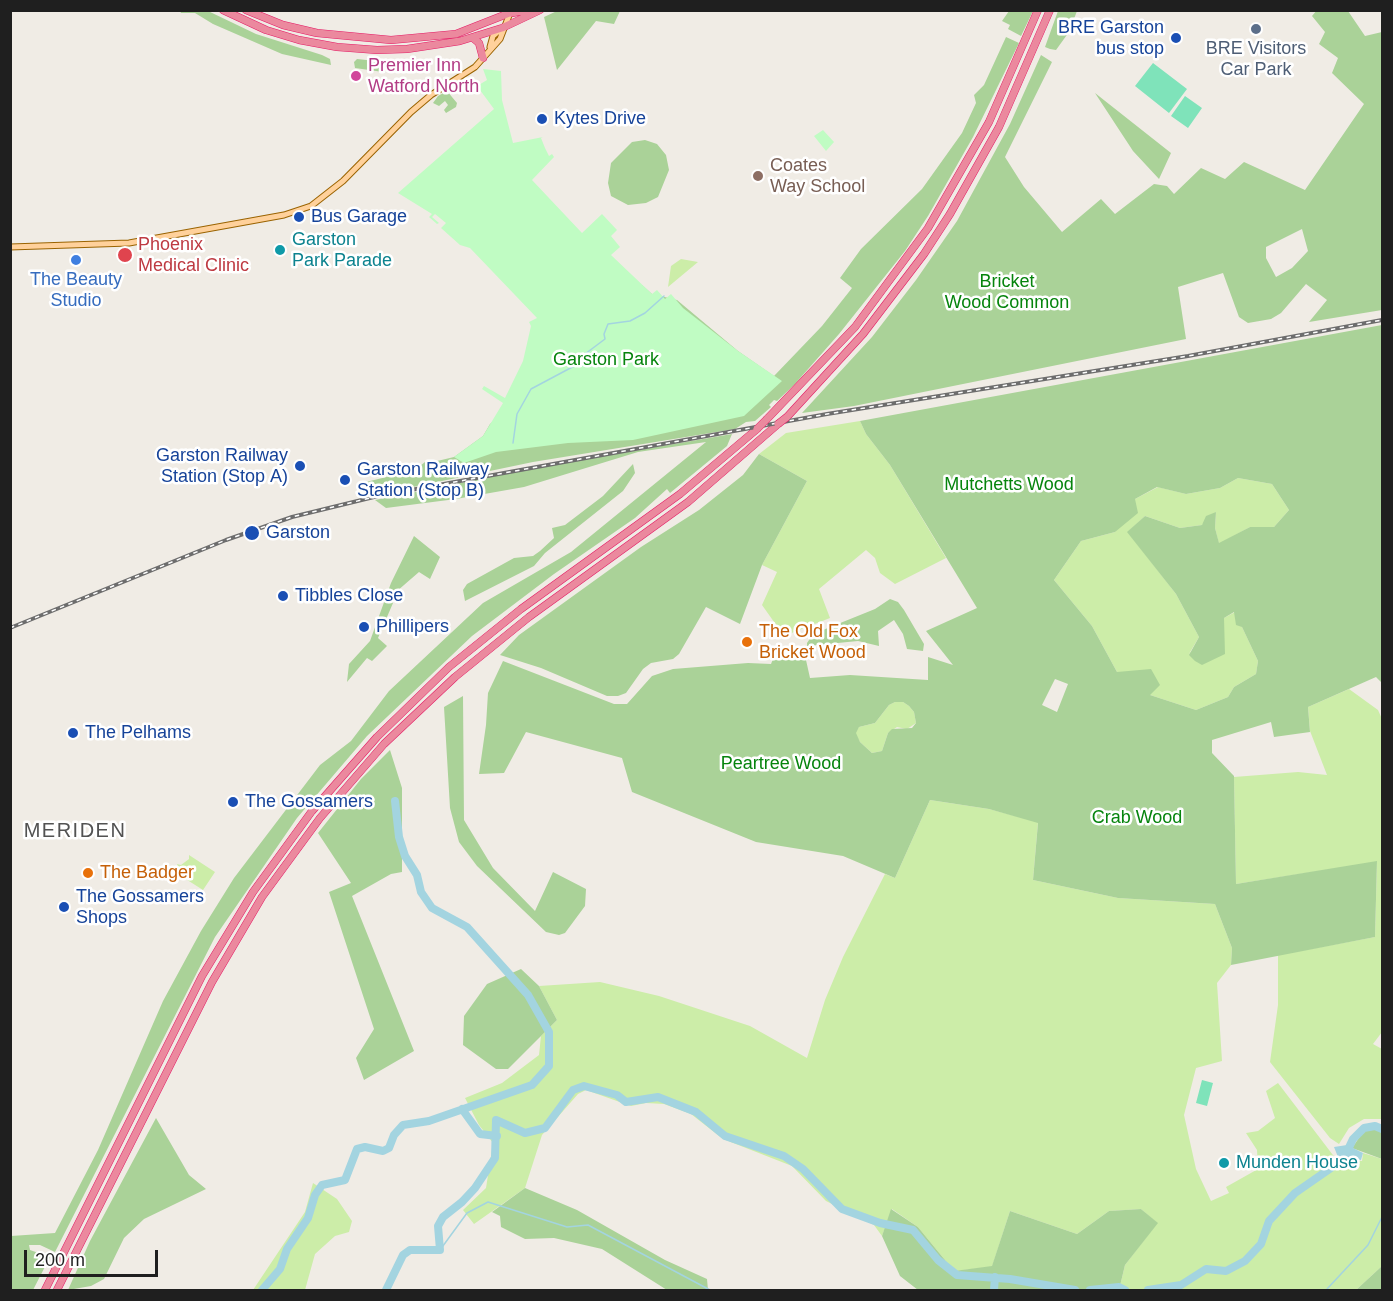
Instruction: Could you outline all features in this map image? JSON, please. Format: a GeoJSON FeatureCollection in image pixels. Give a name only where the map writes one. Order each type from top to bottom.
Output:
{"type":"FeatureCollection","features":[{"type":"Feature","properties":{"kind":"highway"},"geometry":{"type":"LineString","coordinates":[[223,10],[280,35],[337,47],[407,49],[473,38],[502,28],[540,10]]}},
{"type":"Feature","properties":{"kind":"highway"},"geometry":{"type":"LineString","coordinates":[[246,10],[295,28],[355,39],[433,38],[475,28],[513,12],[528,10]]}},
{"type":"Feature","properties":{"kind":"highway"},"geometry":{"type":"LineString","coordinates":[[45,1290],[202,976],[253,892],[312,811],[377,737],[449,667],[521,609],[680,494],[757,429],[849,333],[928,228],[989,122],[1038,10]]}},
{"type":"Feature","properties":{"kind":"highway"},"geometry":{"type":"LineString","coordinates":[[57,1290],[212,981],[262,897],[325,812],[384,744],[455,677],[529,617],[688,502],[787,417],[863,334],[924,254],[950,213],[1004,117],[1050,10]]}},
{"type":"Feature","properties":{"kind":"highway"},"geometry":{"type":"LineString","coordinates":[[475,28],[502,28]]}},
{"type":"Feature","properties":{"kind":"highway"},"geometry":{"type":"LineString","coordinates":[[473,38],[479,43],[483,58]]}},
{"type":"Feature","properties":{"kind":"main road"},"geometry":{"type":"LineString","coordinates":[[10,247],[129,243],[284,215],[311,206],[343,181],[411,112],[431,95],[471,71],[490,47],[498,41],[502,28],[513,12]]}},
{"type":"Feature","properties":{"kind":"green space","name":"Bricket Wood Common"},"geometry":{"type":"Polygon","coordinates":[[[1317,10],[1348,11],[1365,36],[1382,32],[1382,310],[1309,322],[1327,300],[1306,284],[1281,313],[1271,319],[1248,323],[1239,317],[1223,273],[1178,287],[1186,339],[854,406],[802,413],[872,337],[916,280],[957,221],[1010,124],[1041,55],[1052,62],[1005,157],[1024,187],[1062,232],[1101,199],[1115,214],[1154,184],[1167,186],[1174,194],[1201,168],[1225,179],[1244,162],[1305,190],[1364,104],[1332,73],[1338,58],[1319,44],[1325,32],[1312,16],[1317,10]],[[1302,229],[1266,247],[1266,258],[1276,277],[1292,268],[1308,251],[1302,229]]]}},
{"type":"Feature","properties":{"kind":"green space"},"geometry":{"type":"Polygon","coordinates":[[[180,11],[208,11],[256,34],[322,55],[330,59],[331,65],[282,54],[213,24],[195,13],[181,13],[180,11]]]}},
{"type":"Feature","properties":{"kind":"green space"},"geometry":{"type":"Polygon","coordinates":[[[557,11],[620,11],[614,24],[596,21],[557,70],[544,17],[557,11]]]}},
{"type":"Feature","properties":{"kind":"green space"},"geometry":{"type":"Polygon","coordinates":[[[1009,11],[1033,11],[1021,36],[1008,29],[1010,25],[1002,21],[1009,11]]]}},
{"type":"Feature","properties":{"kind":"green space"},"geometry":{"type":"Polygon","coordinates":[[[1058,11],[1077,11],[1069,32],[1056,50],[1045,47],[1058,11]]]}},
{"type":"Feature","properties":{"kind":"green space"},"geometry":{"type":"Polygon","coordinates":[[[1006,37],[1019,43],[973,137],[928,216],[905,251],[839,334],[794,385],[777,401],[774,400],[769,405],[771,407],[755,421],[746,422],[735,429],[533,462],[370,496],[359,489],[366,482],[415,470],[425,462],[454,457],[483,436],[490,424],[642,285],[652,294],[677,300],[738,351],[774,376],[822,326],[852,288],[840,278],[861,249],[922,189],[962,133],[976,103],[974,95],[984,85],[1006,37]]]}},
{"type":"Feature","properties":{"kind":"green space"},"geometry":{"type":"Polygon","coordinates":[[[357,59],[376,61],[383,72],[355,68],[354,62],[357,59]]]}},
{"type":"Feature","properties":{"kind":"green space"},"geometry":{"type":"Polygon","coordinates":[[[1153,63],[1187,89],[1169,113],[1135,86],[1153,63]]]}},
{"type":"Feature","properties":{"kind":"green space","name":"Garston Park"},"geometry":{"type":"Polygon","coordinates":[[[483,69],[501,71],[502,100],[513,143],[543,137],[541,138],[549,156],[552,154],[554,157],[532,180],[582,233],[602,214],[617,230],[611,236],[620,247],[611,255],[652,294],[657,290],[665,299],[671,294],[683,308],[738,351],[782,381],[744,416],[633,440],[568,443],[496,452],[464,463],[454,457],[483,436],[503,403],[482,389],[484,386],[505,398],[523,361],[531,326],[529,322],[537,318],[470,248],[460,245],[441,228],[446,223],[435,214],[432,217],[439,223],[437,224],[429,217],[432,214],[398,193],[494,109],[477,86],[487,80],[483,69]]]}},
{"type":"Feature","properties":{"kind":"green space"},"geometry":{"type":"Polygon","coordinates":[[[447,91],[457,103],[456,107],[446,113],[444,110],[448,105],[445,101],[439,106],[433,103],[438,96],[447,91]]]}},
{"type":"Feature","properties":{"kind":"green space"},"geometry":{"type":"Polygon","coordinates":[[[1095,93],[1171,153],[1159,179],[1133,151],[1095,93]]]}},
{"type":"Feature","properties":{"kind":"green space"},"geometry":{"type":"Polygon","coordinates":[[[1185,96],[1202,108],[1188,128],[1171,116],[1185,96]]]}},
{"type":"Feature","properties":{"kind":"green space"},"geometry":{"type":"Polygon","coordinates":[[[823,130],[834,142],[826,151],[814,136],[823,130]]]}},
{"type":"Feature","properties":{"kind":"green space"},"geometry":{"type":"Polygon","coordinates":[[[645,140],[657,144],[666,155],[669,170],[658,197],[646,203],[628,205],[611,196],[608,183],[611,163],[632,142],[645,140]]]}},
{"type":"Feature","properties":{"kind":"green space"},"geometry":{"type":"Polygon","coordinates":[[[681,259],[698,262],[668,287],[671,266],[681,259]]]}},
{"type":"Feature","properties":{"kind":"green space"},"geometry":{"type":"Polygon","coordinates":[[[1382,325],[1382,683],[1376,677],[1308,707],[1310,732],[1274,737],[1271,722],[1212,740],[1212,753],[1234,776],[1236,884],[1377,861],[1375,937],[1231,965],[1232,948],[1215,904],[1118,898],[1033,880],[1038,823],[989,809],[930,800],[895,878],[843,856],[756,842],[632,792],[622,758],[526,732],[504,773],[479,774],[488,693],[503,661],[614,704],[627,704],[652,676],[673,669],[748,663],[771,664],[773,659],[804,651],[810,678],[850,675],[928,680],[928,657],[953,665],[926,631],[977,608],[890,465],[866,434],[860,421],[1382,325]],[[1238,478],[1220,488],[1186,494],[1157,487],[1135,499],[1138,513],[1115,532],[1081,541],[1054,580],[1092,626],[1117,672],[1151,669],[1160,685],[1150,695],[1196,710],[1228,697],[1234,687],[1256,674],[1258,661],[1242,627],[1236,625],[1234,612],[1224,618],[1225,654],[1202,665],[1195,661],[1189,655],[1199,637],[1176,594],[1127,532],[1145,516],[1180,528],[1202,525],[1206,516],[1216,512],[1215,528],[1219,543],[1250,527],[1274,527],[1289,510],[1272,484],[1238,478]],[[1055,679],[1042,705],[1057,712],[1068,684],[1055,679]],[[903,702],[889,705],[875,723],[859,727],[856,733],[860,742],[872,753],[882,751],[888,733],[892,729],[912,728],[916,723],[914,712],[903,702]]]}},
{"type":"Feature","properties":{"kind":"green space"},"geometry":{"type":"Polygon","coordinates":[[[860,421],[866,434],[890,465],[946,558],[895,584],[880,573],[875,558],[866,550],[819,589],[830,618],[784,636],[762,605],[777,572],[762,565],[807,481],[759,454],[786,433],[860,421]]]}},
{"type":"Feature","properties":{"kind":"green space"},"geometry":{"type":"Polygon","coordinates":[[[732,434],[727,446],[670,493],[667,489],[635,518],[554,574],[472,636],[367,736],[297,818],[215,937],[55,1252],[40,1245],[29,1245],[30,1250],[50,1257],[33,1290],[11,1290],[11,1236],[55,1233],[98,1150],[163,1001],[201,931],[234,878],[320,765],[351,741],[389,691],[483,603],[571,552],[706,442],[638,452],[524,487],[456,499],[386,508],[375,500],[540,467],[732,434]]]}},
{"type":"Feature","properties":{"kind":"green space"},"geometry":{"type":"Polygon","coordinates":[[[759,454],[807,481],[762,565],[740,624],[706,607],[679,654],[673,659],[651,663],[643,669],[626,693],[618,696],[607,696],[541,668],[500,655],[519,635],[641,547],[699,510],[743,475],[759,454]]]}},
{"type":"Feature","properties":{"kind":"green space"},"geometry":{"type":"Polygon","coordinates":[[[633,464],[635,473],[623,491],[545,553],[534,566],[465,601],[463,590],[467,584],[514,558],[533,556],[540,551],[554,538],[552,528],[565,525],[603,496],[633,464]]]}},
{"type":"Feature","properties":{"kind":"green space"},"geometry":{"type":"Polygon","coordinates":[[[1238,478],[1272,484],[1289,510],[1274,527],[1250,527],[1219,544],[1215,528],[1216,512],[1202,525],[1180,528],[1145,516],[1128,532],[1176,594],[1199,637],[1189,654],[1224,618],[1235,612],[1258,661],[1256,674],[1234,687],[1228,697],[1196,710],[1150,695],[1117,672],[1092,626],[1054,580],[1081,541],[1115,532],[1135,499],[1158,487],[1186,494],[1220,488],[1238,478]]]}},
{"type":"Feature","properties":{"kind":"green space"},"geometry":{"type":"Polygon","coordinates":[[[414,536],[440,557],[430,579],[419,572],[389,598],[393,603],[378,638],[387,646],[372,661],[367,658],[347,682],[349,664],[370,641],[391,583],[414,536]]]}},
{"type":"Feature","properties":{"kind":"green space"},"geometry":{"type":"Polygon","coordinates":[[[890,599],[898,602],[904,610],[924,644],[923,651],[907,649],[903,634],[894,620],[878,631],[879,646],[858,641],[807,646],[813,634],[875,609],[890,599]]]}},
{"type":"Feature","properties":{"kind":"green space"},"geometry":{"type":"Polygon","coordinates":[[[1349,689],[1378,710],[1382,719],[1382,1032],[1373,1044],[1382,1049],[1382,1119],[1364,1119],[1349,1128],[1339,1144],[1330,1138],[1270,1062],[1278,1005],[1278,955],[1375,937],[1377,862],[1236,884],[1234,777],[1298,772],[1327,775],[1310,731],[1308,707],[1349,689]]]}},
{"type":"Feature","properties":{"kind":"green space"},"geometry":{"type":"Polygon","coordinates":[[[463,696],[464,820],[493,868],[535,911],[553,872],[586,889],[585,906],[565,933],[559,935],[546,932],[477,866],[459,842],[450,808],[444,707],[463,696]]]}},
{"type":"Feature","properties":{"kind":"green space"},"geometry":{"type":"Polygon","coordinates":[[[903,702],[909,706],[914,712],[916,723],[907,729],[897,727],[888,733],[882,751],[872,753],[860,742],[855,733],[859,727],[875,723],[889,705],[903,702]]]}},
{"type":"Feature","properties":{"kind":"green space"},"geometry":{"type":"Polygon","coordinates":[[[390,750],[402,788],[402,872],[391,874],[352,896],[414,1051],[364,1080],[356,1058],[374,1029],[329,892],[351,883],[318,833],[361,779],[390,750]]]}},
{"type":"Feature","properties":{"kind":"green space"},"geometry":{"type":"Polygon","coordinates":[[[930,800],[989,809],[1038,822],[1033,880],[1118,898],[1215,904],[1232,948],[1231,965],[1217,983],[1222,1061],[1196,1068],[1184,1115],[1196,1169],[1211,1201],[1229,1193],[1226,1187],[1258,1169],[1257,1150],[1246,1133],[1258,1131],[1275,1118],[1266,1091],[1278,1083],[1339,1163],[1349,1159],[1362,1161],[1363,1153],[1382,1159],[1382,1266],[1356,1290],[1119,1290],[1125,1265],[1157,1223],[1141,1209],[1109,1211],[1077,1234],[1010,1211],[992,1267],[954,1271],[918,1227],[892,1209],[882,1236],[874,1225],[826,1201],[792,1166],[723,1139],[691,1114],[664,1104],[646,1103],[631,1106],[586,1090],[578,1094],[542,1135],[525,1188],[474,1224],[463,1210],[486,1188],[493,1143],[479,1125],[465,1098],[502,1083],[539,1055],[541,1036],[557,1020],[539,986],[600,982],[659,996],[750,1026],[807,1058],[825,1000],[843,957],[885,874],[895,878],[930,800]]]}},
{"type":"Feature","properties":{"kind":"green space"},"geometry":{"type":"Polygon","coordinates":[[[189,855],[215,872],[203,890],[170,869],[178,867],[177,864],[181,865],[189,859],[189,855]]]}},
{"type":"Feature","properties":{"kind":"green space"},"geometry":{"type":"Polygon","coordinates":[[[521,969],[539,986],[557,1020],[508,1069],[496,1069],[463,1045],[464,1016],[487,984],[521,969]]]}},
{"type":"Feature","properties":{"kind":"green space"},"geometry":{"type":"Polygon","coordinates":[[[1202,1080],[1213,1083],[1207,1106],[1196,1103],[1202,1080]]]}},
{"type":"Feature","properties":{"kind":"green space"},"geometry":{"type":"Polygon","coordinates":[[[156,1118],[189,1175],[206,1189],[144,1219],[124,1238],[104,1279],[91,1286],[68,1290],[90,1241],[156,1118]]]}},
{"type":"Feature","properties":{"kind":"green space"},"geometry":{"type":"Polygon","coordinates":[[[1375,1128],[1382,1131],[1382,1159],[1352,1148],[1365,1129],[1375,1128]]]}},
{"type":"Feature","properties":{"kind":"green space"},"geometry":{"type":"Polygon","coordinates":[[[313,1183],[337,1199],[352,1221],[349,1232],[335,1236],[315,1254],[305,1290],[253,1290],[305,1212],[313,1183]]]}},
{"type":"Feature","properties":{"kind":"green space"},"geometry":{"type":"Polygon","coordinates":[[[525,1188],[577,1210],[665,1260],[707,1279],[708,1290],[667,1290],[602,1249],[554,1238],[525,1239],[501,1227],[500,1216],[492,1212],[525,1188]]]}},
{"type":"Feature","properties":{"kind":"green space"},"geometry":{"type":"Polygon","coordinates":[[[891,1209],[918,1227],[954,1271],[992,1266],[1010,1211],[1077,1234],[1109,1211],[1141,1209],[1158,1223],[1125,1265],[1119,1290],[918,1290],[900,1276],[882,1236],[891,1209]]]}},
{"type":"Feature","properties":{"kind":"green space"},"geometry":{"type":"Polygon","coordinates":[[[1382,1266],[1382,1290],[1356,1290],[1382,1266]]]}},
{"type":"Feature","properties":{"kind":"water"},"geometry":{"type":"Polygon","coordinates":[[[1347,1145],[1363,1153],[1361,1160],[1349,1158],[1325,1175],[1322,1173],[1338,1157],[1334,1147],[1347,1145]]]}},
{"type":"Feature","properties":{"kind":"waterway"},"geometry":{"type":"LineString","coordinates":[[513,443],[517,414],[531,389],[578,364],[585,354],[605,339],[604,334],[608,324],[630,321],[645,313],[664,296]]}},
{"type":"Feature","properties":{"kind":"waterway"},"geometry":{"type":"LineString","coordinates":[[262,1290],[280,1269],[287,1249],[308,1218],[315,1195],[322,1185],[345,1180],[357,1149],[365,1147],[383,1151],[389,1148],[394,1135],[403,1125],[429,1121],[532,1085],[549,1066],[549,1032],[528,995],[467,927],[432,908],[421,892],[417,875],[405,856],[399,837],[395,801]]}},
{"type":"Feature","properties":{"kind":"waterway"},"geometry":{"type":"LineString","coordinates":[[386,1290],[403,1255],[410,1250],[440,1250],[438,1226],[443,1217],[475,1188],[495,1158],[496,1120],[525,1133],[545,1128],[573,1090],[584,1086],[617,1095],[626,1102],[658,1097],[696,1112],[725,1136],[784,1156],[803,1169],[842,1209],[880,1223],[913,1230],[938,1260],[957,1275],[1010,1279],[1075,1290]]}},
{"type":"Feature","properties":{"kind":"waterway"},"geometry":{"type":"LineString","coordinates":[[462,1109],[480,1134],[497,1136]]}},
{"type":"Feature","properties":{"kind":"waterway"},"geometry":{"type":"LineString","coordinates":[[1345,1156],[1353,1139],[1364,1128],[1375,1126],[1382,1129]]}},
{"type":"Feature","properties":{"kind":"waterway"},"geometry":{"type":"LineString","coordinates":[[1148,1290],[1181,1285],[1206,1269],[1226,1271],[1245,1261],[1261,1244],[1269,1221],[1295,1193],[1331,1168]]}},
{"type":"Feature","properties":{"kind":"waterway"},"geometry":{"type":"LineString","coordinates":[[440,1250],[467,1213],[488,1202],[567,1227],[588,1225],[710,1290]]}},
{"type":"Feature","properties":{"kind":"waterway"},"geometry":{"type":"LineString","coordinates":[[1327,1289],[1368,1245],[1382,1217]]}},
{"type":"Feature","properties":{"kind":"waterway"},"geometry":{"type":"LineString","coordinates":[[994,1290],[995,1277]]}},
{"type":"Feature","properties":{"kind":"waterway"},"geometry":{"type":"LineString","coordinates":[[1090,1290],[1119,1287],[1125,1290]]}},
{"type":"Feature","properties":{"kind":"railway"},"geometry":{"type":"LineString","coordinates":[[10,628],[226,540],[292,517],[378,496],[827,414],[1188,356],[1382,320]]}},
{"type":"Feature","properties":{"kind":"place","name":"BRE Visitors Car Park"},"geometry":{"type":"Point","coordinates":[1256,29]}},
{"type":"Feature","properties":{"kind":"place","name":"BRE Garston bus stop"},"geometry":{"type":"Point","coordinates":[1176,38]}},
{"type":"Feature","properties":{"kind":"place","name":"Premier Inn Watford North"},"geometry":{"type":"Point","coordinates":[356,76]}},
{"type":"Feature","properties":{"kind":"place","name":"Kytes Drive"},"geometry":{"type":"Point","coordinates":[542,119]}},
{"type":"Feature","properties":{"kind":"place","name":"Coates Way School"},"geometry":{"type":"Point","coordinates":[758,176]}},
{"type":"Feature","properties":{"kind":"place","name":"Bus Garage"},"geometry":{"type":"Point","coordinates":[299,217]}},
{"type":"Feature","properties":{"kind":"place","name":"Garston Park Parade"},"geometry":{"type":"Point","coordinates":[280,250]}},
{"type":"Feature","properties":{"kind":"place","name":"Phoenix Medical Clinic"},"geometry":{"type":"Point","coordinates":[125,255]}},
{"type":"Feature","properties":{"kind":"place","name":"The Beauty Studio"},"geometry":{"type":"Point","coordinates":[76,260]}},
{"type":"Feature","properties":{"kind":"place","name":"Garston Railway Station (Stop A)"},"geometry":{"type":"Point","coordinates":[300,466]}},
{"type":"Feature","properties":{"kind":"place","name":"Garston Railway Station (Stop B)"},"geometry":{"type":"Point","coordinates":[345,480]}},
{"type":"Feature","properties":{"kind":"place","name":"Garston"},"geometry":{"type":"Point","coordinates":[252,533]}},
{"type":"Feature","properties":{"kind":"place","name":"Tibbles Close"},"geometry":{"type":"Point","coordinates":[283,596]}},
{"type":"Feature","properties":{"kind":"place","name":"Phillipers"},"geometry":{"type":"Point","coordinates":[364,627]}},
{"type":"Feature","properties":{"kind":"place","name":"The Old Fox Bricket Wood"},"geometry":{"type":"Point","coordinates":[747,642]}},
{"type":"Feature","properties":{"kind":"place","name":"The Pelhams"},"geometry":{"type":"Point","coordinates":[73,733]}},
{"type":"Feature","properties":{"kind":"place","name":"The Gossamers"},"geometry":{"type":"Point","coordinates":[233,802]}},
{"type":"Feature","properties":{"kind":"place","name":"The Badger"},"geometry":{"type":"Point","coordinates":[88,873]}},
{"type":"Feature","properties":{"kind":"place","name":"The Gossamers Shops"},"geometry":{"type":"Point","coordinates":[64,907]}},
{"type":"Feature","properties":{"kind":"place","name":"Munden House"},"geometry":{"type":"Point","coordinates":[1224,1163]}},
{"type":"Feature","properties":{"kind":"district","name":"MERIDEN"},"geometry":{"type":"Point","coordinates":[75,831]}},
{"type":"Feature","properties":{"kind":"park label","name":"Mutchetts Wood"},"geometry":{"type":"Point","coordinates":[1009,485]}},
{"type":"Feature","properties":{"kind":"park label","name":"Peartree Wood"},"geometry":{"type":"Point","coordinates":[781,764]}},
{"type":"Feature","properties":{"kind":"park label","name":"Crab Wood"},"geometry":{"type":"Point","coordinates":[1137,818]}}]}
